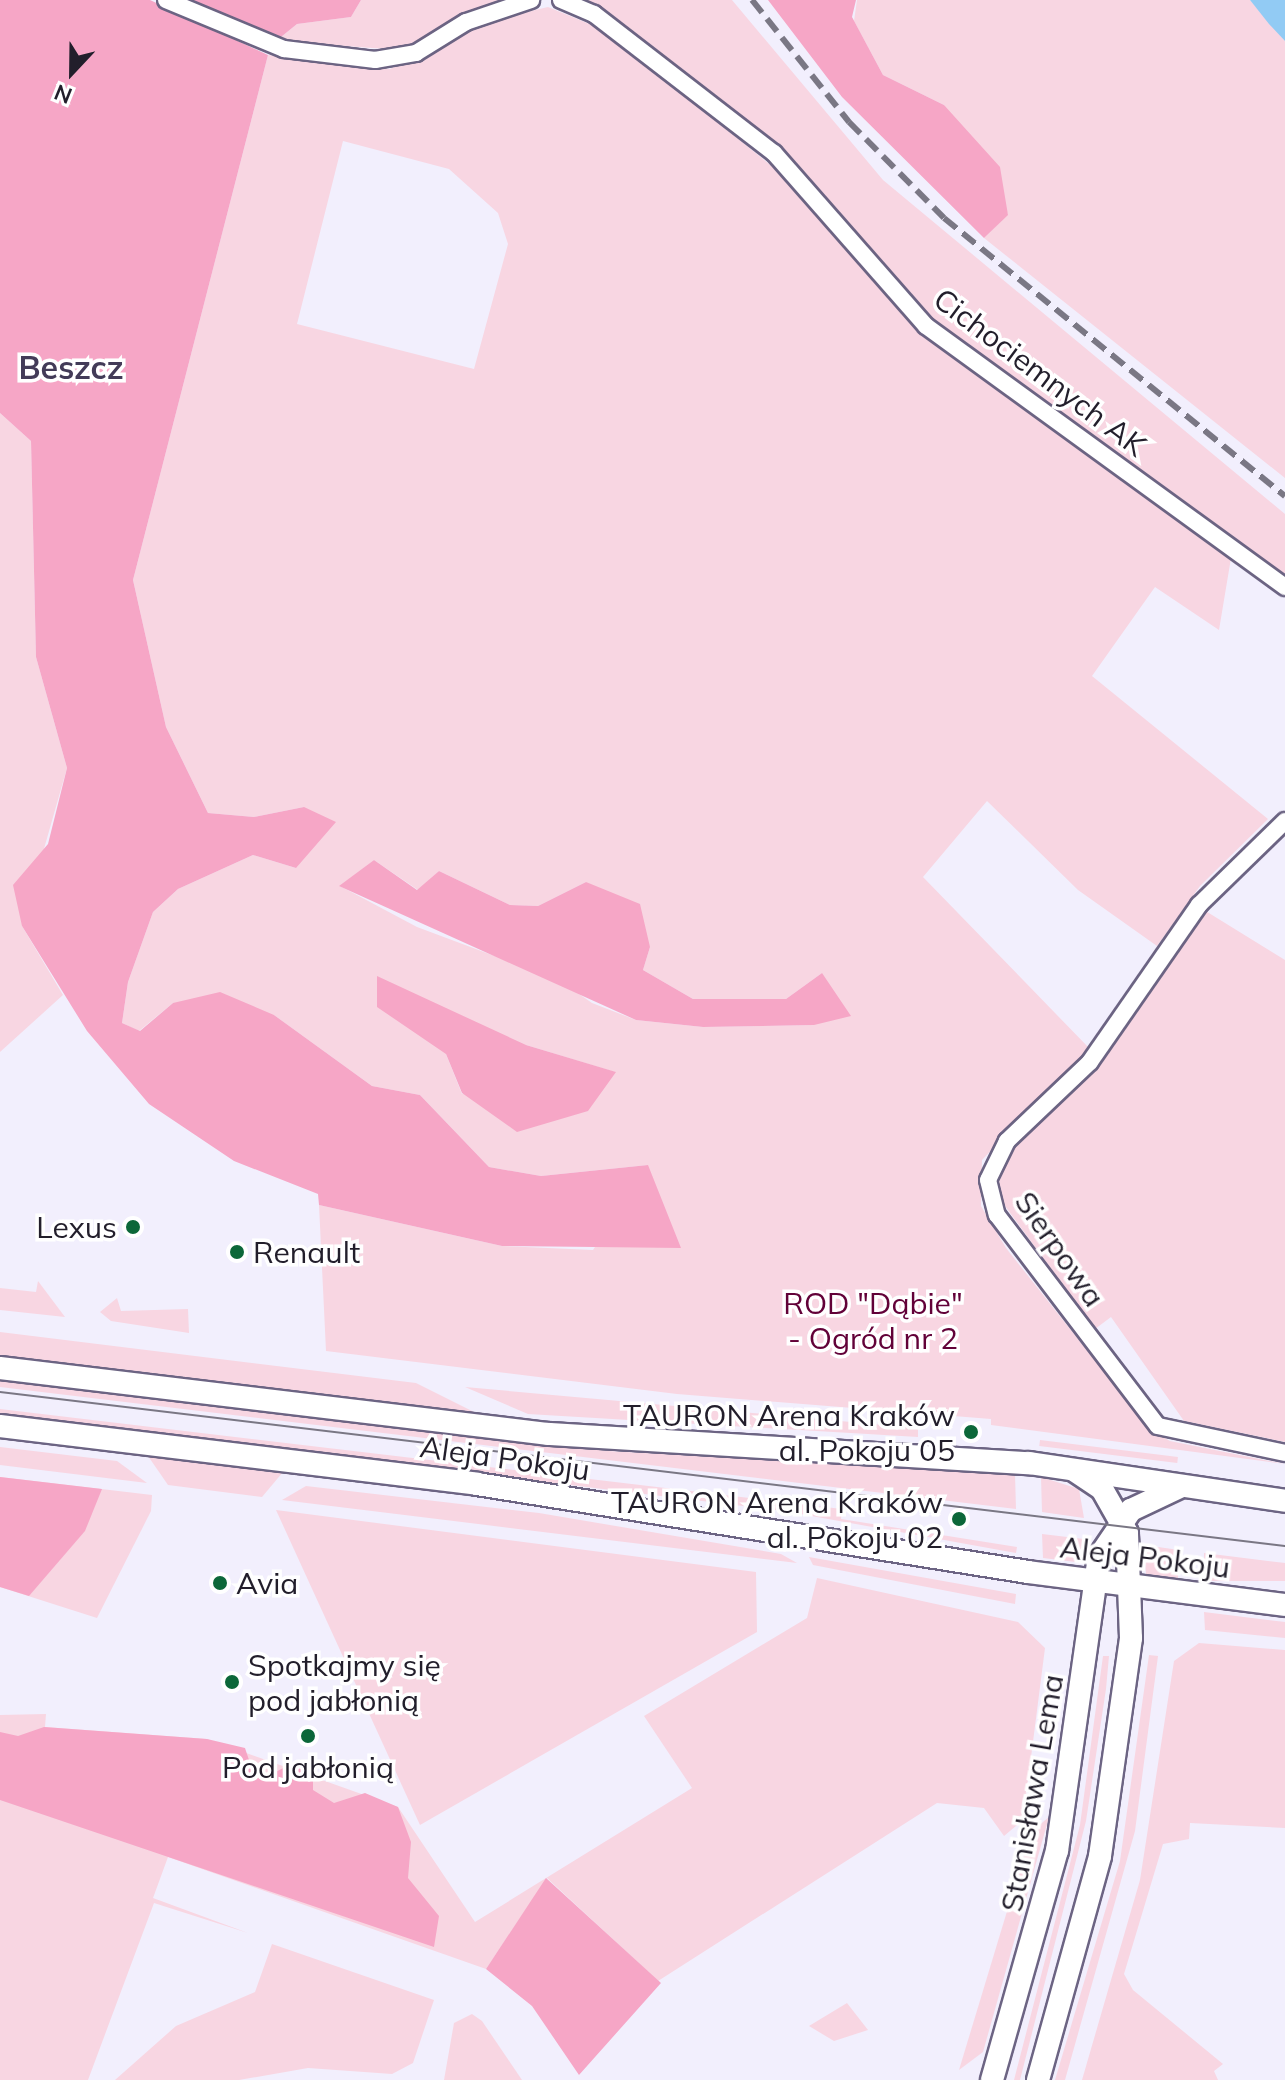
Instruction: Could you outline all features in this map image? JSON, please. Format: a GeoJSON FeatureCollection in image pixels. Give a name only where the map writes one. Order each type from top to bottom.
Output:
{"type":"FeatureCollection","features":[{"type":"Feature","properties":{"kind":"main road","name":"Aleja Pokoju"},"geometry":{"type":"LineString","coordinates":[[0,1368],[549,1434],[1059,1466],[1285,1501]]}},
{"type":"Feature","properties":{"kind":"main road","name":"Aleja Pokoju"},"geometry":{"type":"LineString","coordinates":[[0,1426],[507,1488],[1133,1587],[1285,1605]]}},
{"type":"Feature","properties":{"kind":"main road"},"geometry":{"type":"LineString","coordinates":[[1038,2080],[1107,1818],[1133,1587],[1121,1518],[1095,1482],[1059,1466]]}},
{"type":"Feature","properties":{"kind":"main road"},"geometry":{"type":"LineString","coordinates":[[1121,1518],[1185,1485]]}},
{"type":"Feature","properties":{"kind":"main road","name":"Stanisława Lema"},"geometry":{"type":"LineString","coordinates":[[992,2080],[1063,1820],[1094,1581],[1102,1547],[1121,1518]]}},
{"type":"Feature","properties":{"kind":"street"},"geometry":{"type":"LineString","coordinates":[[166,0],[284,49],[375,60],[416,53],[466,22],[531,0]]}},
{"type":"Feature","properties":{"kind":"street","name":"Cichociemnych AK"},"geometry":{"type":"LineString","coordinates":[[561,0],[607,23],[774,153],[926,326],[1285,587]]}},
{"type":"Feature","properties":{"kind":"street","name":"Sierpowa"},"geometry":{"type":"LineString","coordinates":[[1285,821],[1199,905],[1090,1062],[1007,1141],[988,1180],[997,1215],[1152,1421],[1172,1433],[1285,1453]]}},
{"type":"Feature","properties":{"kind":"green space"},"geometry":{"type":"Polygon","coordinates":[[[361,0],[500,0],[400,50],[276,41],[297,24],[351,17],[361,0]]]}},
{"type":"Feature","properties":{"kind":"green space"},"geometry":{"type":"Polygon","coordinates":[[[581,0],[732,0],[883,180],[1285,514],[1285,576],[934,320],[786,155],[581,0]]]}},
{"type":"Feature","properties":{"kind":"green space"},"geometry":{"type":"Polygon","coordinates":[[[857,0],[1250,0],[1285,41],[1285,478],[984,238],[1008,214],[944,105],[883,75],[854,21],[857,0]]]}},
{"type":"Feature","properties":{"kind":"green space","name":"ROD \"Dąbie\" - Ogród nr 2"},"geometry":{"type":"Polygon","coordinates":[[[548,7],[602,29],[784,176],[915,329],[1231,558],[1219,630],[1155,587],[1092,676],[1268,819],[1200,886],[1157,946],[1078,890],[987,801],[923,877],[1089,1048],[982,1160],[981,1206],[1006,1248],[1150,1430],[1170,1441],[1285,1464],[991,1425],[991,1419],[677,1394],[326,1351],[319,1205],[502,1246],[593,1250],[648,1165],[541,1176],[489,1167],[420,1095],[372,1086],[274,1015],[173,1003],[139,1031],[122,1023],[128,982],[153,912],[178,889],[253,855],[296,868],[304,807],[254,817],[208,813],[166,727],[133,580],[268,55],[390,69],[497,19],[548,7]],[[343,141],[297,324],[474,369],[508,244],[498,213],[449,169],[343,141]],[[374,860],[340,886],[417,927],[559,980],[592,1003],[636,1020],[703,1027],[814,1025],[822,973],[786,999],[693,999],[643,970],[650,947],[586,882],[538,906],[510,905],[439,871],[418,890],[374,860]],[[526,1045],[446,1054],[462,1094],[615,1072],[526,1045]]]}},
{"type":"Feature","properties":{"kind":"green space"},"geometry":{"type":"Polygon","coordinates":[[[0,413],[31,441],[36,657],[67,768],[22,926],[63,995],[0,1052],[0,413]]]}},
{"type":"Feature","properties":{"kind":"green space"},"geometry":{"type":"Polygon","coordinates":[[[1204,910],[1285,960],[1285,1442],[1184,1421],[1111,1317],[1095,1329],[997,1195],[1003,1160],[1101,1062],[1204,910]]]}},
{"type":"Feature","properties":{"kind":"green space"},"geometry":{"type":"Polygon","coordinates":[[[38,1281],[65,1317],[0,1310],[0,1288],[36,1292],[38,1281]]]}},
{"type":"Feature","properties":{"kind":"green space"},"geometry":{"type":"Polygon","coordinates":[[[117,1298],[121,1311],[188,1309],[189,1333],[111,1321],[100,1312],[117,1298]]]}},
{"type":"Feature","properties":{"kind":"green space"},"geometry":{"type":"Polygon","coordinates":[[[0,1332],[416,1383],[478,1414],[0,1356],[0,1332]]]}},
{"type":"Feature","properties":{"kind":"green space"},"geometry":{"type":"Polygon","coordinates":[[[0,1379],[608,1451],[1015,1474],[1016,1509],[0,1387],[0,1379]]]}},
{"type":"Feature","properties":{"kind":"green space"},"geometry":{"type":"Polygon","coordinates":[[[465,1387],[918,1428],[918,1437],[528,1414],[465,1387]]]}},
{"type":"Feature","properties":{"kind":"green space"},"geometry":{"type":"Polygon","coordinates":[[[0,1409],[842,1509],[841,1519],[1017,1547],[1016,1553],[784,1511],[0,1416],[0,1409]]]}},
{"type":"Feature","properties":{"kind":"green space"},"geometry":{"type":"Polygon","coordinates":[[[1040,1440],[1178,1457],[1177,1463],[1039,1446],[1040,1440]]]}},
{"type":"Feature","properties":{"kind":"green space"},"geometry":{"type":"Polygon","coordinates":[[[0,1447],[117,1461],[147,1483],[0,1465],[0,1447]]]}},
{"type":"Feature","properties":{"kind":"green space"},"geometry":{"type":"Polygon","coordinates":[[[148,1456],[283,1472],[262,1497],[168,1485],[148,1456]]]}},
{"type":"Feature","properties":{"kind":"green space"},"geometry":{"type":"Polygon","coordinates":[[[0,1477],[152,1495],[151,1511],[97,1618],[0,1587],[0,1477]]]}},
{"type":"Feature","properties":{"kind":"green space"},"geometry":{"type":"Polygon","coordinates":[[[1041,1477],[1079,1489],[1084,1518],[1042,1512],[1041,1477]]]}},
{"type":"Feature","properties":{"kind":"green space"},"geometry":{"type":"Polygon","coordinates":[[[306,1486],[539,1513],[781,1554],[797,1563],[282,1500],[306,1486]]]}},
{"type":"Feature","properties":{"kind":"green space"},"geometry":{"type":"Polygon","coordinates":[[[276,1510],[756,1572],[757,1632],[420,1825],[276,1510]]]}},
{"type":"Feature","properties":{"kind":"green space"},"geometry":{"type":"Polygon","coordinates":[[[1042,1534],[1084,1539],[1084,1563],[1043,1558],[1042,1534]]]}},
{"type":"Feature","properties":{"kind":"green space"},"geometry":{"type":"Polygon","coordinates":[[[1144,1545],[1179,1550],[1178,1578],[1146,1574],[1144,1545]]]}},
{"type":"Feature","properties":{"kind":"green space"},"geometry":{"type":"Polygon","coordinates":[[[1204,1553],[1285,1563],[1285,1581],[1204,1581],[1204,1553]]]}},
{"type":"Feature","properties":{"kind":"green space"},"geometry":{"type":"Polygon","coordinates":[[[809,1557],[1016,1594],[1015,1604],[813,1565],[809,1557]]]}},
{"type":"Feature","properties":{"kind":"green space"},"geometry":{"type":"Polygon","coordinates":[[[817,1578],[1018,1622],[1045,1648],[1023,1820],[1004,1836],[984,1808],[937,1803],[658,1981],[547,1878],[486,1969],[168,1857],[153,1898],[248,1933],[154,1903],[88,2080],[0,2080],[0,1715],[46,1714],[45,1727],[207,1739],[398,1807],[475,1922],[692,1788],[644,1716],[807,1618],[817,1578]]]}},
{"type":"Feature","properties":{"kind":"green space"},"geometry":{"type":"Polygon","coordinates":[[[1204,1612],[1285,1622],[1285,1638],[1205,1630],[1204,1612]]]}},
{"type":"Feature","properties":{"kind":"green space"},"geometry":{"type":"Polygon","coordinates":[[[1199,1643],[1285,1650],[1285,1828],[1190,1823],[1189,1839],[1163,1844],[1124,1974],[1133,1990],[1223,2064],[1214,2071],[1218,2080],[1082,2080],[1140,1880],[1174,1661],[1199,1643]]]}},
{"type":"Feature","properties":{"kind":"green space"},"geometry":{"type":"Polygon","coordinates":[[[1149,1655],[1158,1656],[1135,1831],[1065,2080],[1055,2080],[1120,1861],[1149,1655]]]}},
{"type":"Feature","properties":{"kind":"green space"},"geometry":{"type":"Polygon","coordinates":[[[1103,1656],[1109,1656],[1106,1689],[1086,1821],[1020,2080],[1014,2080],[1080,1825],[1103,1656]]]}},
{"type":"Feature","properties":{"kind":"green space"},"geometry":{"type":"Polygon","coordinates":[[[1049,1817],[983,2052],[959,2070],[1031,1832],[1049,1817]]]}},
{"type":"Feature","properties":{"kind":"green space"},"geometry":{"type":"Polygon","coordinates":[[[272,1944],[434,2000],[413,2063],[392,2074],[308,2068],[239,2080],[115,2080],[176,2026],[255,1992],[272,1944]]]}},
{"type":"Feature","properties":{"kind":"green space"},"geometry":{"type":"Polygon","coordinates":[[[847,2003],[868,2030],[834,2041],[809,2026],[847,2003]]]}},
{"type":"Feature","properties":{"kind":"green space"},"geometry":{"type":"Polygon","coordinates":[[[472,2014],[482,2021],[522,2080],[444,2080],[454,2023],[472,2014]]]}},
{"type":"Feature","properties":{"kind":"shaded area"},"geometry":{"type":"Polygon","coordinates":[[[0,0],[150,0],[268,55],[133,580],[166,727],[208,813],[254,817],[304,807],[336,822],[296,868],[253,855],[178,889],[153,912],[128,982],[122,1023],[140,1031],[173,1003],[220,992],[274,1015],[372,1086],[420,1095],[489,1167],[541,1176],[648,1165],[681,1248],[502,1246],[319,1205],[318,1194],[234,1161],[149,1104],[87,1031],[22,926],[13,885],[48,844],[67,768],[36,657],[31,441],[0,413],[0,0]]]}},
{"type":"Feature","properties":{"kind":"shaded area"},"geometry":{"type":"Polygon","coordinates":[[[181,0],[361,0],[351,17],[297,24],[276,41],[181,0]]]}},
{"type":"Feature","properties":{"kind":"shaded area"},"geometry":{"type":"Polygon","coordinates":[[[768,0],[856,0],[852,17],[883,75],[944,105],[1000,167],[1008,215],[984,238],[842,97],[768,0]]]}},
{"type":"Feature","properties":{"kind":"shaded area"},"geometry":{"type":"Polygon","coordinates":[[[374,860],[417,890],[439,871],[510,905],[538,906],[586,882],[640,904],[650,947],[643,970],[693,999],[786,999],[822,973],[851,1016],[814,1025],[703,1027],[636,1020],[339,886],[374,860]]]}},
{"type":"Feature","properties":{"kind":"shaded area"},"geometry":{"type":"Polygon","coordinates":[[[377,976],[526,1045],[616,1072],[588,1111],[517,1132],[462,1093],[446,1054],[377,1007],[377,976]]]}},
{"type":"Feature","properties":{"kind":"shaded area"},"geometry":{"type":"Polygon","coordinates":[[[0,1477],[102,1489],[85,1531],[29,1596],[0,1587],[0,1477]]]}},
{"type":"Feature","properties":{"kind":"shaded area"},"geometry":{"type":"Polygon","coordinates":[[[44,1727],[207,1739],[245,1748],[252,1769],[266,1777],[291,1764],[313,1773],[313,1790],[334,1803],[365,1793],[398,1807],[411,1842],[408,1878],[439,1916],[434,1947],[0,1800],[0,1732],[18,1736],[44,1727]]]}},
{"type":"Feature","properties":{"kind":"shaded area"},"geometry":{"type":"Polygon","coordinates":[[[546,1878],[661,1983],[579,2075],[532,2006],[486,1969],[546,1878]]]}},
{"type":"Feature","properties":{"kind":"water"},"geometry":{"type":"Polygon","coordinates":[[[1250,0],[1285,0],[1285,41],[1269,24],[1250,0]]]}},
{"type":"Feature","properties":{"kind":"tram line"},"geometry":{"type":"LineString","coordinates":[[0,1392],[1285,1546]]}},
{"type":"Feature","properties":{"kind":"railway"},"geometry":{"type":"LineString","coordinates":[[752,0],[849,122],[944,218],[1285,496]]}},
{"type":"Feature","properties":{"kind":"place","name":"Lexus"},"geometry":{"type":"Point","coordinates":[133,1227]}},
{"type":"Feature","properties":{"kind":"place","name":"Renault"},"geometry":{"type":"Point","coordinates":[237,1252]}},
{"type":"Feature","properties":{"kind":"place","name":"TAURON Arena Kraków al. Pokoju 05"},"geometry":{"type":"Point","coordinates":[971,1432]}},
{"type":"Feature","properties":{"kind":"place","name":"TAURON Arena Kraków al. Pokoju 02"},"geometry":{"type":"Point","coordinates":[959,1519]}},
{"type":"Feature","properties":{"kind":"place","name":"Avia"},"geometry":{"type":"Point","coordinates":[220,1583]}},
{"type":"Feature","properties":{"kind":"place","name":"Spotkajmy się pod jabłonią"},"geometry":{"type":"Point","coordinates":[232,1682]}},
{"type":"Feature","properties":{"kind":"place","name":"Pod jabłonią"},"geometry":{"type":"Point","coordinates":[308,1736]}},
{"type":"Feature","properties":{"kind":"district","name":"Beszcz"},"geometry":{"type":"Point","coordinates":[71,367]}}]}
